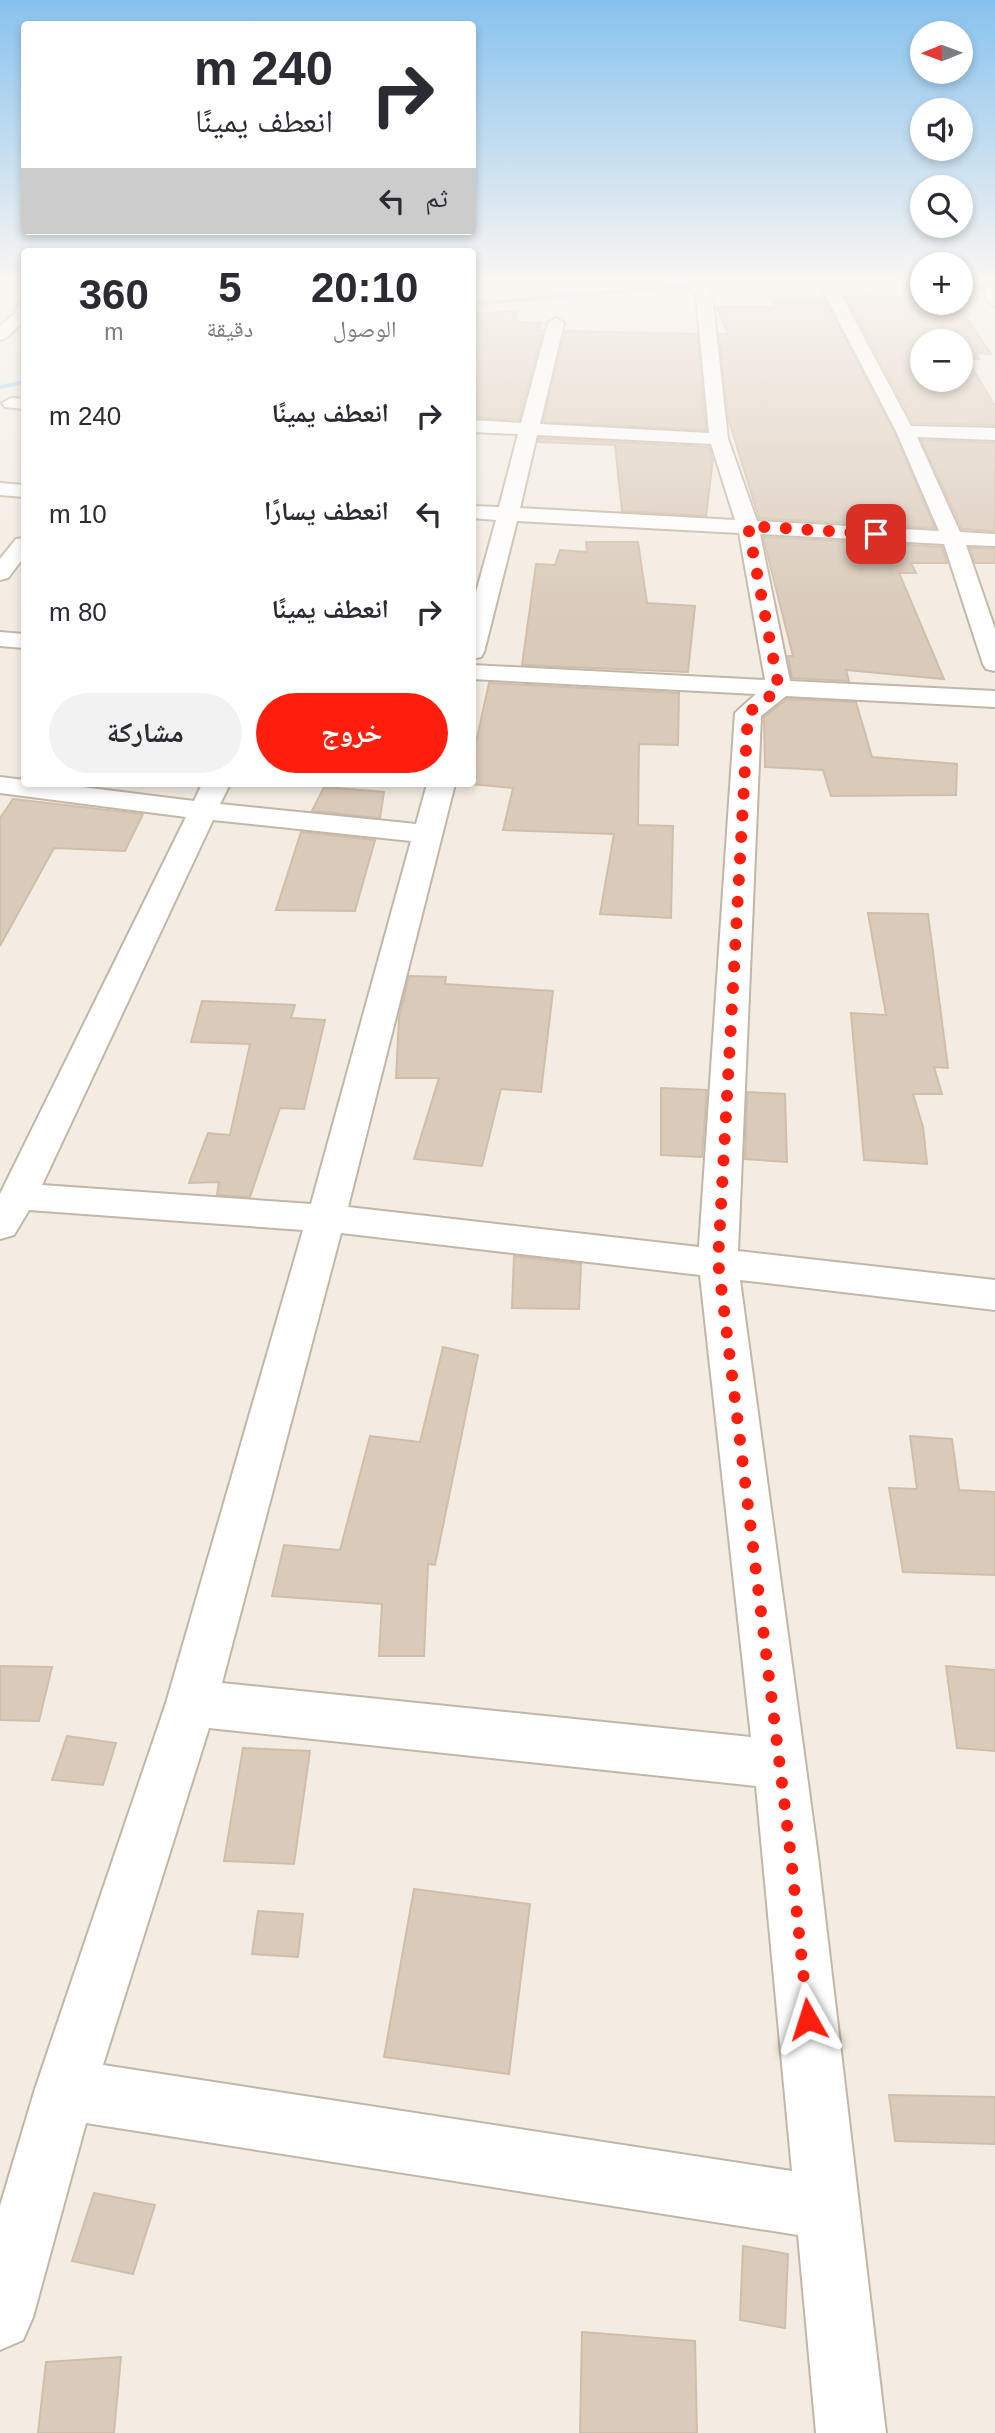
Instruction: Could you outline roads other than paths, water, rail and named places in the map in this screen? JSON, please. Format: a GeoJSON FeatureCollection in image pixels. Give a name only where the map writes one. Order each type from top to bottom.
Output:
{"type":"FeatureCollection","features":[{"type":"Feature","properties":{"kind":"street"},"geometry":{"type":"LineString","coordinates":[[476,637],[510,514],[537,394]]}},
{"type":"Feature","properties":{"kind":"street"},"geometry":{"type":"LineString","coordinates":[[713,394],[719,439],[748,526],[779,689]]}},
{"type":"Feature","properties":{"kind":"street"},"geometry":{"type":"LineString","coordinates":[[885,394],[953,539],[995,664]]}},
{"type":"Feature","properties":{"kind":"street"},"geometry":{"type":"LineString","coordinates":[[476,426],[719,439]]}},
{"type":"Feature","properties":{"kind":"street"},"geometry":{"type":"LineString","coordinates":[[905,431],[995,434]]}},
{"type":"Feature","properties":{"kind":"street"},"geometry":{"type":"LineString","coordinates":[[0,489],[21,490]]}},
{"type":"Feature","properties":{"kind":"street"},"geometry":{"type":"LineString","coordinates":[[476,512],[995,540]]}},
{"type":"Feature","properties":{"kind":"street"},"geometry":{"type":"LineString","coordinates":[[0,573],[21,548]]}},
{"type":"Feature","properties":{"kind":"street"},"geometry":{"type":"LineString","coordinates":[[0,639],[21,641]]}},
{"type":"Feature","properties":{"kind":"street"},"geometry":{"type":"LineString","coordinates":[[476,672],[995,699]]}},
{"type":"Feature","properties":{"kind":"street"},"geometry":{"type":"LineString","coordinates":[[779,689],[748,713],[718,1261],[791,1857],[851,2433]]}},
{"type":"Feature","properties":{"kind":"street"},"geometry":{"type":"LineString","coordinates":[[0,785],[21,786]]}},
{"type":"Feature","properties":{"kind":"street"},"geometry":{"type":"LineString","coordinates":[[32,787],[210,798],[429,834]]}},
{"type":"Feature","properties":{"kind":"street"},"geometry":{"type":"LineString","coordinates":[[0,2317],[65,2089],[191,1703],[326,1218],[440,787]]}},
{"type":"Feature","properties":{"kind":"street"},"geometry":{"type":"LineString","coordinates":[[210,798],[9,1211],[326,1218],[718,1261],[995,1295]]}},
{"type":"Feature","properties":{"kind":"street"},"geometry":{"type":"LineString","coordinates":[[191,1703],[778,1763]]}},
{"type":"Feature","properties":{"kind":"street"},"geometry":{"type":"LineString","coordinates":[[65,2089],[827,2208]]}}]}
